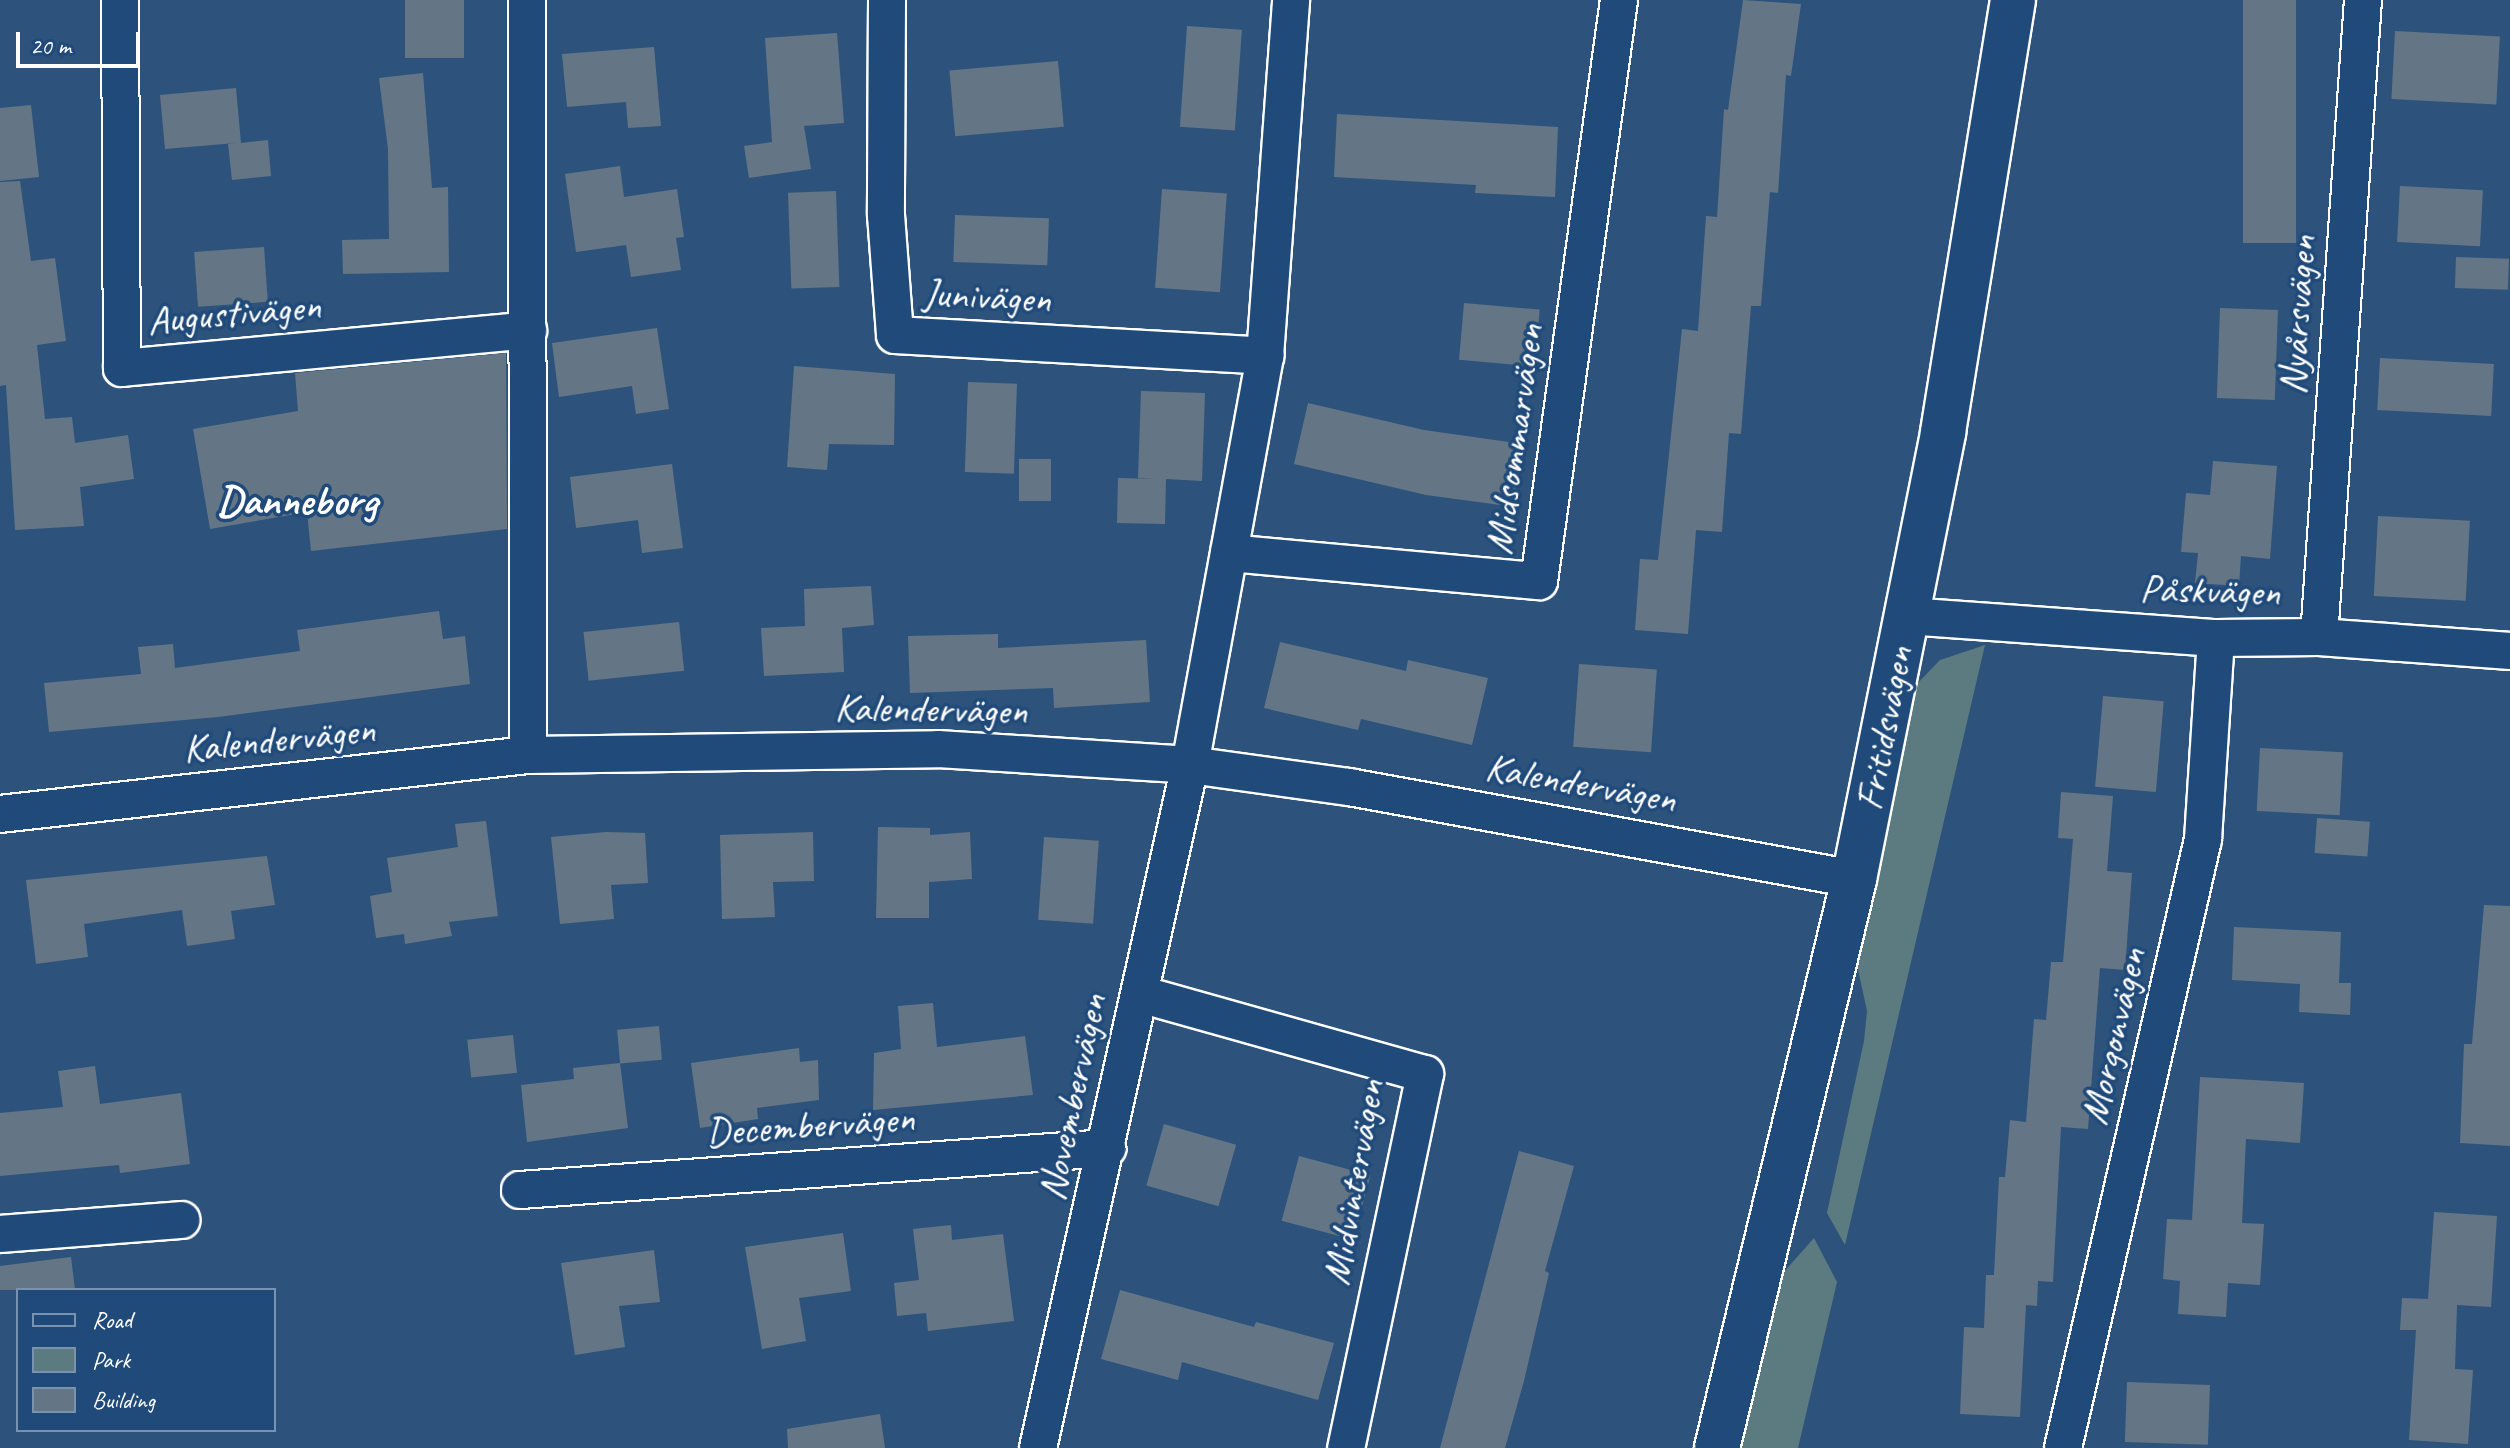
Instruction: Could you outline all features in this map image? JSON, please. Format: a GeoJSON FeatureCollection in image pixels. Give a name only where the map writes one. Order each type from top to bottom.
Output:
{"type":"FeatureCollection","features":[{"type":"Feature","properties":{"kind":"street","name":"Augustivägen"},"geometry":{"type":"LineString","coordinates":[[120,0],[122,368],[528,330]]}},
{"type":"Feature","properties":{"kind":"street"},"geometry":{"type":"LineString","coordinates":[[527,0],[528,755]]}},
{"type":"Feature","properties":{"kind":"street","name":"Junivägen"},"geometry":{"type":"LineString","coordinates":[[887,0],[886,215],[895,335],[1265,356]]}},
{"type":"Feature","properties":{"kind":"street"},"geometry":{"type":"LineString","coordinates":[[1190,765],[1265,356],[1291,0]]}},
{"type":"Feature","properties":{"kind":"street","name":"Midsommarvägen"},"geometry":{"type":"LineString","coordinates":[[1229,553],[1539,581],[1619,0]]}},
{"type":"Feature","properties":{"kind":"street","name":"Fritidsvägen"},"geometry":{"type":"LineString","coordinates":[[1717,1448],[1854,879],[1943,432],[2013,0]]}},
{"type":"Feature","properties":{"kind":"street","name":"Nyårsvägen"},"geometry":{"type":"LineString","coordinates":[[2319,637],[2363,0]]}},
{"type":"Feature","properties":{"kind":"street","name":"Påskvägen"},"geometry":{"type":"LineString","coordinates":[[1907,616],[2216,638],[2319,637],[2510,651]]}},
{"type":"Feature","properties":{"kind":"street","name":"Morgonvägen"},"geometry":{"type":"LineString","coordinates":[[2063,1448],[2203,839],[2216,638]]}},
{"type":"Feature","properties":{"kind":"street","name":"Kalendervägen"},"geometry":{"type":"LineString","coordinates":[[0,814],[528,755],[938,749],[1190,765],[1516,816],[1854,879]]}},
{"type":"Feature","properties":{"kind":"street","name":"Novembervägen"},"geometry":{"type":"LineString","coordinates":[[1038,1448],[1190,765]]}},
{"type":"Feature","properties":{"kind":"street","name":"Midvintervägen"},"geometry":{"type":"LineString","coordinates":[[1140,994],[1425,1074],[1346,1448]]}},
{"type":"Feature","properties":{"kind":"street","name":"Decembervägen"},"geometry":{"type":"LineString","coordinates":[[520,1190],[1107,1148]]}},
{"type":"Feature","properties":{"kind":"street"},"geometry":{"type":"LineString","coordinates":[[0,1234],[181,1220]]}},
{"type":"Feature","properties":{"kind":"green space"},"geometry":{"type":"Polygon","coordinates":[[[1985,645],[1845,1245],[1827,1213],[1864,1041],[1867,1011],[1856,960],[1905,716],[1917,684],[1940,660],[1985,645]]]}},
{"type":"Feature","properties":{"kind":"green space"},"geometry":{"type":"Polygon","coordinates":[[[1814,1238],[1837,1282],[1798,1448],[1737,1448],[1767,1317],[1783,1273],[1814,1238]]]}},
{"type":"Feature","properties":{"kind":"building"},"geometry":{"type":"Polygon","coordinates":[[[405,0],[464,0],[464,58],[405,58],[405,0]]]}},
{"type":"Feature","properties":{"kind":"building"},"geometry":{"type":"Polygon","coordinates":[[[1743,0],[1801,4],[1791,76],[1786,75],[1778,193],[1770,192],[1761,306],[1751,306],[1741,434],[1729,433],[1722,532],[1696,530],[1688,634],[1635,630],[1640,559],[1658,560],[1682,329],[1698,331],[1706,216],[1717,217],[1724,109],[1728,110],[1743,0]]]}},
{"type":"Feature","properties":{"kind":"building"},"geometry":{"type":"Polygon","coordinates":[[[2243,0],[2296,0],[2296,243],[2243,243],[2243,0]]]}},
{"type":"Feature","properties":{"kind":"building"},"geometry":{"type":"Polygon","coordinates":[[[1187,26],[1242,30],[1235,131],[1180,127],[1187,26]]]}},
{"type":"Feature","properties":{"kind":"building"},"geometry":{"type":"Polygon","coordinates":[[[2395,31],[2500,36],[2496,104],[2391,99],[2395,31]]]}},
{"type":"Feature","properties":{"kind":"building"},"geometry":{"type":"Polygon","coordinates":[[[837,33],[844,123],[804,126],[811,169],[749,178],[744,146],[772,142],[765,38],[837,33]]]}},
{"type":"Feature","properties":{"kind":"building"},"geometry":{"type":"Polygon","coordinates":[[[654,47],[661,126],[628,128],[626,102],[567,107],[562,54],[654,47]]]}},
{"type":"Feature","properties":{"kind":"building"},"geometry":{"type":"Polygon","coordinates":[[[1058,61],[1064,127],[955,136],[949,70],[1058,61]]]}},
{"type":"Feature","properties":{"kind":"building"},"geometry":{"type":"Polygon","coordinates":[[[423,73],[432,188],[448,187],[449,272],[343,274],[342,240],[389,239],[388,149],[379,78],[423,73]]]}},
{"type":"Feature","properties":{"kind":"building"},"geometry":{"type":"Polygon","coordinates":[[[236,88],[241,143],[268,140],[271,176],[232,180],[228,144],[236,143],[165,149],[160,95],[236,88]]]}},
{"type":"Feature","properties":{"kind":"building"},"geometry":{"type":"Polygon","coordinates":[[[31,105],[39,177],[0,181],[0,108],[31,105]]]}},
{"type":"Feature","properties":{"kind":"building"},"geometry":{"type":"Polygon","coordinates":[[[1337,114],[1558,127],[1555,197],[1475,193],[1476,185],[1334,177],[1337,114]]]}},
{"type":"Feature","properties":{"kind":"building"},"geometry":{"type":"Polygon","coordinates":[[[620,166],[624,197],[677,189],[684,237],[676,238],[681,270],[631,277],[626,245],[576,252],[565,174],[620,166]]]}},
{"type":"Feature","properties":{"kind":"building"},"geometry":{"type":"Polygon","coordinates":[[[20,181],[31,261],[55,258],[66,341],[37,345],[45,419],[72,417],[75,443],[128,435],[134,479],[80,487],[84,526],[15,530],[6,385],[0,386],[0,182],[20,181]]]}},
{"type":"Feature","properties":{"kind":"building"},"geometry":{"type":"Polygon","coordinates":[[[2400,186],[2483,190],[2480,246],[2397,242],[2400,186]]]}},
{"type":"Feature","properties":{"kind":"building"},"geometry":{"type":"Polygon","coordinates":[[[1162,189],[1227,194],[1220,292],[1155,288],[1162,189]]]}},
{"type":"Feature","properties":{"kind":"building"},"geometry":{"type":"Polygon","coordinates":[[[836,191],[839,287],[791,289],[788,193],[836,191]]]}},
{"type":"Feature","properties":{"kind":"building"},"geometry":{"type":"Polygon","coordinates":[[[955,215],[1049,218],[1047,265],[953,262],[955,215]]]}},
{"type":"Feature","properties":{"kind":"building"},"geometry":{"type":"Polygon","coordinates":[[[264,247],[268,302],[198,307],[194,252],[264,247]]]}},
{"type":"Feature","properties":{"kind":"building"},"geometry":{"type":"Polygon","coordinates":[[[2456,257],[2509,259],[2508,290],[2455,288],[2456,257]]]}},
{"type":"Feature","properties":{"kind":"building"},"geometry":{"type":"Polygon","coordinates":[[[1464,303],[1540,310],[1535,366],[1459,360],[1464,303]]]}},
{"type":"Feature","properties":{"kind":"building"},"geometry":{"type":"Polygon","coordinates":[[[2220,308],[2278,310],[2275,400],[2217,398],[2220,308]]]}},
{"type":"Feature","properties":{"kind":"building"},"geometry":{"type":"Polygon","coordinates":[[[657,328],[669,409],[636,414],[632,386],[559,397],[552,343],[657,328]]]}},
{"type":"Feature","properties":{"kind":"building"},"geometry":{"type":"Polygon","coordinates":[[[506,353],[507,529],[311,551],[307,512],[210,529],[193,429],[298,411],[295,373],[506,353]]]}},
{"type":"Feature","properties":{"kind":"building"},"geometry":{"type":"Polygon","coordinates":[[[2380,358],[2494,364],[2491,416],[2377,410],[2380,358]]]}},
{"type":"Feature","properties":{"kind":"building"},"geometry":{"type":"Polygon","coordinates":[[[794,366],[895,374],[894,445],[829,444],[827,470],[787,467],[794,366]]]}},
{"type":"Feature","properties":{"kind":"building"},"geometry":{"type":"Polygon","coordinates":[[[968,382],[1017,384],[1014,474],[965,472],[968,382]]]}},
{"type":"Feature","properties":{"kind":"building"},"geometry":{"type":"Polygon","coordinates":[[[1141,391],[1205,393],[1202,481],[1166,479],[1165,524],[1117,523],[1118,478],[1155,479],[1138,478],[1141,391]]]}},
{"type":"Feature","properties":{"kind":"building"},"geometry":{"type":"Polygon","coordinates":[[[1308,403],[1424,430],[1523,444],[1515,507],[1426,495],[1294,464],[1308,403]]]}},
{"type":"Feature","properties":{"kind":"building"},"geometry":{"type":"Polygon","coordinates":[[[1019,459],[1051,459],[1051,501],[1019,501],[1019,459]]]}},
{"type":"Feature","properties":{"kind":"building"},"geometry":{"type":"Polygon","coordinates":[[[2213,461],[2277,466],[2270,559],[2241,556],[2239,586],[2195,583],[2198,553],[2181,552],[2186,493],[2210,495],[2213,461]]]}},
{"type":"Feature","properties":{"kind":"building"},"geometry":{"type":"Polygon","coordinates":[[[672,464],[683,548],[642,553],[638,520],[576,528],[570,477],[672,464]]]}},
{"type":"Feature","properties":{"kind":"building"},"geometry":{"type":"Polygon","coordinates":[[[2378,516],[2470,521],[2466,601],[2374,596],[2378,516]]]}},
{"type":"Feature","properties":{"kind":"building"},"geometry":{"type":"Polygon","coordinates":[[[871,586],[874,625],[842,628],[844,672],[764,676],[761,628],[805,626],[804,589],[871,586]]]}},
{"type":"Feature","properties":{"kind":"building"},"geometry":{"type":"Polygon","coordinates":[[[439,611],[443,639],[465,636],[470,684],[218,717],[49,732],[44,683],[141,674],[138,647],[173,644],[175,668],[300,651],[297,630],[439,611]]]}},
{"type":"Feature","properties":{"kind":"building"},"geometry":{"type":"Polygon","coordinates":[[[679,622],[684,671],[589,681],[584,632],[679,622]]]}},
{"type":"Feature","properties":{"kind":"building"},"geometry":{"type":"Polygon","coordinates":[[[998,634],[998,648],[1146,640],[1150,702],[1054,708],[1053,688],[910,693],[908,636],[998,634]]]}},
{"type":"Feature","properties":{"kind":"building"},"geometry":{"type":"Polygon","coordinates":[[[1280,642],[1406,671],[1408,660],[1488,678],[1472,745],[1361,719],[1358,730],[1264,708],[1280,642]]]}},
{"type":"Feature","properties":{"kind":"building"},"geometry":{"type":"Polygon","coordinates":[[[1579,664],[1657,669],[1651,752],[1573,747],[1579,664]]]}},
{"type":"Feature","properties":{"kind":"building"},"geometry":{"type":"Polygon","coordinates":[[[2103,696],[2164,701],[2156,792],[2095,787],[2103,696]]]}},
{"type":"Feature","properties":{"kind":"building"},"geometry":{"type":"Polygon","coordinates":[[[2260,748],[2343,752],[2340,815],[2257,811],[2260,748]]]}},
{"type":"Feature","properties":{"kind":"building"},"geometry":{"type":"Polygon","coordinates":[[[2061,792],[2113,796],[2107,871],[2132,873],[2125,970],[2100,968],[2088,1129],[2061,1127],[2053,1282],[2038,1281],[2037,1306],[2026,1305],[2020,1417],[1960,1414],[1964,1327],[1984,1328],[1986,1275],[1994,1275],[1999,1177],[2005,1177],[2010,1120],[2026,1122],[2034,1019],[2046,1020],[2051,962],[2063,962],[2073,839],[2058,838],[2061,792]]]}},
{"type":"Feature","properties":{"kind":"building"},"geometry":{"type":"Polygon","coordinates":[[[2317,818],[2370,822],[2367,857],[2315,853],[2317,818]]]}},
{"type":"Feature","properties":{"kind":"building"},"geometry":{"type":"Polygon","coordinates":[[[486,821],[498,916],[449,922],[452,936],[405,944],[404,934],[376,938],[370,896],[392,892],[387,858],[458,847],[455,824],[486,821]]]}},
{"type":"Feature","properties":{"kind":"building"},"geometry":{"type":"Polygon","coordinates":[[[878,827],[930,828],[930,835],[970,832],[972,879],[929,882],[929,918],[876,918],[878,827]]]}},
{"type":"Feature","properties":{"kind":"building"},"geometry":{"type":"Polygon","coordinates":[[[606,832],[645,833],[648,883],[611,885],[614,919],[560,924],[551,837],[606,832]]]}},
{"type":"Feature","properties":{"kind":"building"},"geometry":{"type":"Polygon","coordinates":[[[813,832],[814,881],[773,882],[775,917],[722,919],[720,835],[813,832]]]}},
{"type":"Feature","properties":{"kind":"building"},"geometry":{"type":"Polygon","coordinates":[[[1044,837],[1099,841],[1093,924],[1038,920],[1044,837]]]}},
{"type":"Feature","properties":{"kind":"building"},"geometry":{"type":"Polygon","coordinates":[[[267,856],[275,905],[231,911],[235,939],[187,946],[182,910],[84,924],[88,957],[36,964],[26,880],[267,856]]]}},
{"type":"Feature","properties":{"kind":"building"},"geometry":{"type":"Polygon","coordinates":[[[2484,905],[2510,906],[2510,1146],[2460,1143],[2464,1044],[2472,1044],[2484,905]]]}},
{"type":"Feature","properties":{"kind":"building"},"geometry":{"type":"Polygon","coordinates":[[[2234,927],[2341,932],[2339,983],[2351,983],[2350,1015],[2299,1012],[2300,984],[2232,980],[2234,927]]]}},
{"type":"Feature","properties":{"kind":"building"},"geometry":{"type":"Polygon","coordinates":[[[933,1003],[937,1047],[1025,1036],[1033,1095],[873,1110],[874,1053],[901,1049],[898,1006],[933,1003]]]}},
{"type":"Feature","properties":{"kind":"building"},"geometry":{"type":"Polygon","coordinates":[[[659,1026],[662,1060],[620,1064],[617,1030],[659,1026]]]}},
{"type":"Feature","properties":{"kind":"building"},"geometry":{"type":"Polygon","coordinates":[[[513,1035],[517,1073],[471,1078],[467,1040],[513,1035]]]}},
{"type":"Feature","properties":{"kind":"building"},"geometry":{"type":"Polygon","coordinates":[[[799,1048],[800,1062],[818,1060],[819,1100],[757,1108],[758,1119],[700,1128],[691,1063],[799,1048]]]}},
{"type":"Feature","properties":{"kind":"building"},"geometry":{"type":"Polygon","coordinates":[[[620,1063],[628,1128],[527,1142],[521,1085],[574,1079],[573,1068],[620,1063]]]}},
{"type":"Feature","properties":{"kind":"building"},"geometry":{"type":"Polygon","coordinates":[[[95,1066],[100,1104],[181,1093],[190,1164],[120,1173],[119,1165],[0,1176],[0,1113],[63,1107],[58,1071],[95,1066]]]}},
{"type":"Feature","properties":{"kind":"building"},"geometry":{"type":"Polygon","coordinates":[[[2200,1077],[2304,1083],[2300,1143],[2246,1139],[2242,1223],[2264,1224],[2260,1285],[2228,1283],[2226,1317],[2178,1314],[2180,1281],[2163,1279],[2167,1219],[2192,1220],[2200,1077]]]}},
{"type":"Feature","properties":{"kind":"building"},"geometry":{"type":"Polygon","coordinates":[[[1164,1124],[1236,1145],[1218,1206],[1146,1186],[1164,1124]]]}},
{"type":"Feature","properties":{"kind":"building"},"geometry":{"type":"Polygon","coordinates":[[[1519,1151],[1574,1166],[1545,1271],[1549,1273],[1524,1381],[1505,1448],[1440,1448],[1519,1151]]]}},
{"type":"Feature","properties":{"kind":"building"},"geometry":{"type":"Polygon","coordinates":[[[1299,1156],[1370,1175],[1353,1240],[1282,1221],[1299,1156]]]}},
{"type":"Feature","properties":{"kind":"building"},"geometry":{"type":"Polygon","coordinates":[[[2434,1212],[2497,1216],[2491,1307],[2457,1305],[2455,1369],[2473,1370],[2468,1444],[2409,1440],[2416,1330],[2400,1330],[2402,1298],[2428,1299],[2434,1212]]]}},
{"type":"Feature","properties":{"kind":"building"},"geometry":{"type":"Polygon","coordinates":[[[951,1225],[952,1240],[1003,1234],[1014,1321],[928,1331],[926,1313],[897,1316],[894,1283],[919,1280],[913,1229],[951,1225]]]}},
{"type":"Feature","properties":{"kind":"building"},"geometry":{"type":"Polygon","coordinates":[[[843,1233],[851,1291],[799,1298],[806,1341],[762,1349],[745,1247],[843,1233]]]}},
{"type":"Feature","properties":{"kind":"building"},"geometry":{"type":"Polygon","coordinates":[[[654,1250],[660,1302],[619,1306],[625,1347],[575,1355],[561,1263],[654,1250]]]}},
{"type":"Feature","properties":{"kind":"building"},"geometry":{"type":"Polygon","coordinates":[[[71,1257],[75,1288],[0,1290],[0,1266],[71,1257]]]}},
{"type":"Feature","properties":{"kind":"building"},"geometry":{"type":"Polygon","coordinates":[[[1120,1290],[1254,1327],[1256,1322],[1334,1343],[1318,1400],[1182,1362],[1178,1380],[1101,1359],[1120,1290]]]}},
{"type":"Feature","properties":{"kind":"building"},"geometry":{"type":"Polygon","coordinates":[[[2127,1382],[2210,1385],[2208,1445],[2125,1442],[2127,1382]]]}},
{"type":"Feature","properties":{"kind":"building"},"geometry":{"type":"Polygon","coordinates":[[[880,1414],[885,1448],[788,1448],[787,1429],[880,1414]]]}},
{"type":"Feature","properties":{"kind":"district","name":"Danneborg"},"geometry":{"type":"Point","coordinates":[297,501]}}]}
